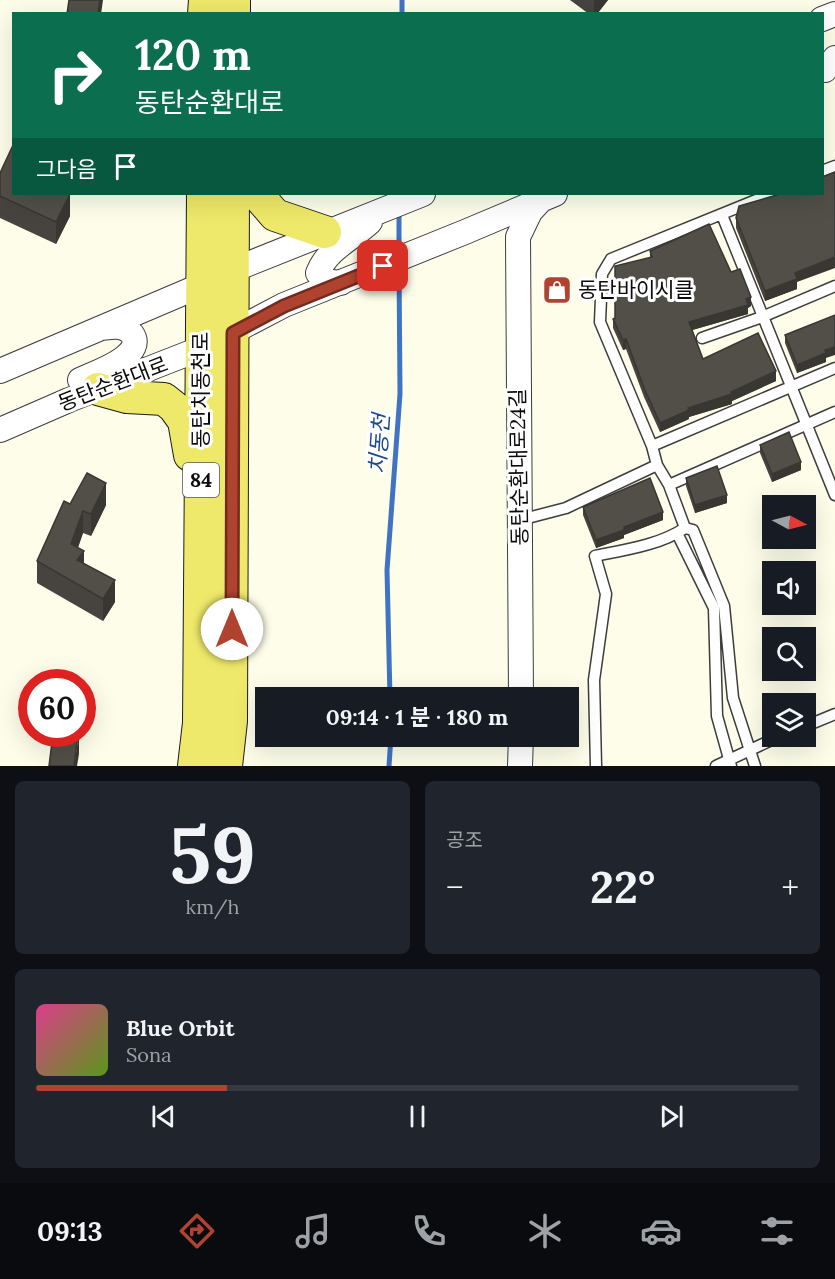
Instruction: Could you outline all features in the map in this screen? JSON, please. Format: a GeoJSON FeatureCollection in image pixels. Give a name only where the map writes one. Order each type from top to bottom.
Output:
{"type":"FeatureCollection","features":[{"type":"Feature","properties":{"kind":"main road","name":"동탄치동천로"},"geometry":{"type":"LineString","coordinates":[[194,766],[199,723],[203,195]]}},
{"type":"Feature","properties":{"kind":"main road","name":"동탄치동천로"},"geometry":{"type":"LineString","coordinates":[[226,766],[231,721],[233,195]]}},
{"type":"Feature","properties":{"kind":"main road"},"geometry":{"type":"LineString","coordinates":[[259,195],[275,215],[326,232]]}},
{"type":"Feature","properties":{"kind":"main road"},"geometry":{"type":"LineString","coordinates":[[99,389],[127,397],[164,399],[184,420],[188,453],[201,466]]}},
{"type":"Feature","properties":{"kind":"street"},"geometry":{"type":"LineString","coordinates":[[0,371],[233,270],[420,195]]}},
{"type":"Feature","properties":{"kind":"street"},"geometry":{"type":"LineString","coordinates":[[474,229],[518,237],[530,212],[549,196]]}},
{"type":"Feature","properties":{"kind":"street","name":"동탄순환대로"},"geometry":{"type":"LineString","coordinates":[[0,430],[69,400],[202,348],[284,306],[549,196]]}},
{"type":"Feature","properties":{"kind":"street"},"geometry":{"type":"LineString","coordinates":[[333,286],[321,279],[318,273],[321,265],[382,209]]}},
{"type":"Feature","properties":{"kind":"street","name":"동탄순환대로24길"},"geometry":{"type":"LineString","coordinates":[[518,237],[521,687]]}},
{"type":"Feature","properties":{"kind":"street"},"geometry":{"type":"LineString","coordinates":[[69,400],[80,380],[115,364],[128,356],[134,347],[134,337],[127,329],[100,328]]}},
{"type":"Feature","properties":{"kind":"street"},"geometry":{"type":"LineString","coordinates":[[520,766],[521,747]]}},
{"type":"Feature","properties":{"kind":"lane"},"geometry":{"type":"LineString","coordinates":[[730,763],[717,716],[714,608],[681,531],[669,485],[657,465],[652,446],[600,322],[602,274],[611,260],[769,195]]}},
{"type":"Feature","properties":{"kind":"lane"},"geometry":{"type":"LineString","coordinates":[[722,215],[835,495]]}},
{"type":"Feature","properties":{"kind":"lane"},"geometry":{"type":"LineString","coordinates":[[702,338],[762,317],[835,286]]}},
{"type":"Feature","properties":{"kind":"lane"},"geometry":{"type":"LineString","coordinates":[[652,446],[835,368]]}},
{"type":"Feature","properties":{"kind":"lane"},"geometry":{"type":"LineString","coordinates":[[669,485],[835,412]]}},
{"type":"Feature","properties":{"kind":"lane"},"geometry":{"type":"LineString","coordinates":[[520,520],[566,507],[657,465]]}},
{"type":"Feature","properties":{"kind":"lane"},"geometry":{"type":"LineString","coordinates":[[596,766],[594,680],[606,594],[595,556],[631,549],[681,531],[693,530],[724,606],[734,698],[755,766]]}},
{"type":"Feature","properties":{"kind":"lane"},"geometry":{"type":"LineString","coordinates":[[816,722],[835,714]]}},
{"type":"Feature","properties":{"kind":"lane"},"geometry":{"type":"LineString","coordinates":[[716,766],[730,763],[749,749],[762,744]]}},
{"type":"Feature","properties":{"kind":"building"},"geometry":{"type":"Polygon","coordinates":[[[69,0],[100,0],[98,12],[67,12],[69,0]]]}},
{"type":"Feature","properties":{"kind":"building"},"geometry":{"type":"Polygon","coordinates":[[[12,147],[12,195],[70,195],[56,222],[0,196],[0,173],[12,147]]]}},
{"type":"Feature","properties":{"kind":"building"},"geometry":{"type":"Polygon","coordinates":[[[835,172],[835,257],[795,273],[797,279],[765,291],[736,218],[739,206],[777,195],[824,195],[824,176],[835,172]]]}},
{"type":"Feature","properties":{"kind":"building"},"geometry":{"type":"Polygon","coordinates":[[[709,224],[731,272],[740,269],[751,297],[746,299],[748,305],[689,322],[703,359],[758,333],[776,371],[731,392],[732,394],[688,408],[689,410],[660,423],[626,339],[623,340],[613,319],[615,318],[615,266],[652,257],[650,251],[709,224]]]}},
{"type":"Feature","properties":{"kind":"building"},"geometry":{"type":"Polygon","coordinates":[[[835,315],[835,347],[797,365],[785,335],[835,315]]]}},
{"type":"Feature","properties":{"kind":"building"},"geometry":{"type":"Polygon","coordinates":[[[789,432],[801,462],[772,474],[760,445],[789,432]]]}},
{"type":"Feature","properties":{"kind":"building"},"geometry":{"type":"Polygon","coordinates":[[[717,466],[727,495],[695,505],[686,478],[717,466]]]}},
{"type":"Feature","properties":{"kind":"building"},"geometry":{"type":"Polygon","coordinates":[[[87,473],[106,483],[91,514],[83,511],[71,544],[84,551],[77,560],[115,580],[103,599],[37,561],[64,501],[70,504],[87,473]]]}},
{"type":"Feature","properties":{"kind":"building"},"geometry":{"type":"Polygon","coordinates":[[[650,478],[663,512],[596,540],[583,507],[650,478]]]}},
{"type":"Feature","properties":{"kind":"building"},"geometry":{"type":"Polygon","coordinates":[[[51,747],[76,747],[74,766],[49,766],[51,747]]]}},
{"type":"Feature","properties":{"kind":"waterway","name":"치동천"},"geometry":{"type":"LineString","coordinates":[[402,0],[402,12]]}},
{"type":"Feature","properties":{"kind":"waterway","name":"치동천"},"geometry":{"type":"LineString","coordinates":[[399,211],[399,252]]}},
{"type":"Feature","properties":{"kind":"waterway","name":"치동천"},"geometry":{"type":"LineString","coordinates":[[390,687],[387,570],[400,394],[399,265]]}},
{"type":"Feature","properties":{"kind":"waterway","name":"치동천"},"geometry":{"type":"LineString","coordinates":[[389,766],[390,747]]}},
{"type":"Feature","properties":{"kind":"place","name":"동탄바이시클"},"geometry":{"type":"Point","coordinates":[557,290]}},
{"type":"Feature","properties":{"kind":"route"},"geometry":{"type":"LineString","coordinates":[[232,629],[233,333],[284,306],[383,266]]}}]}
